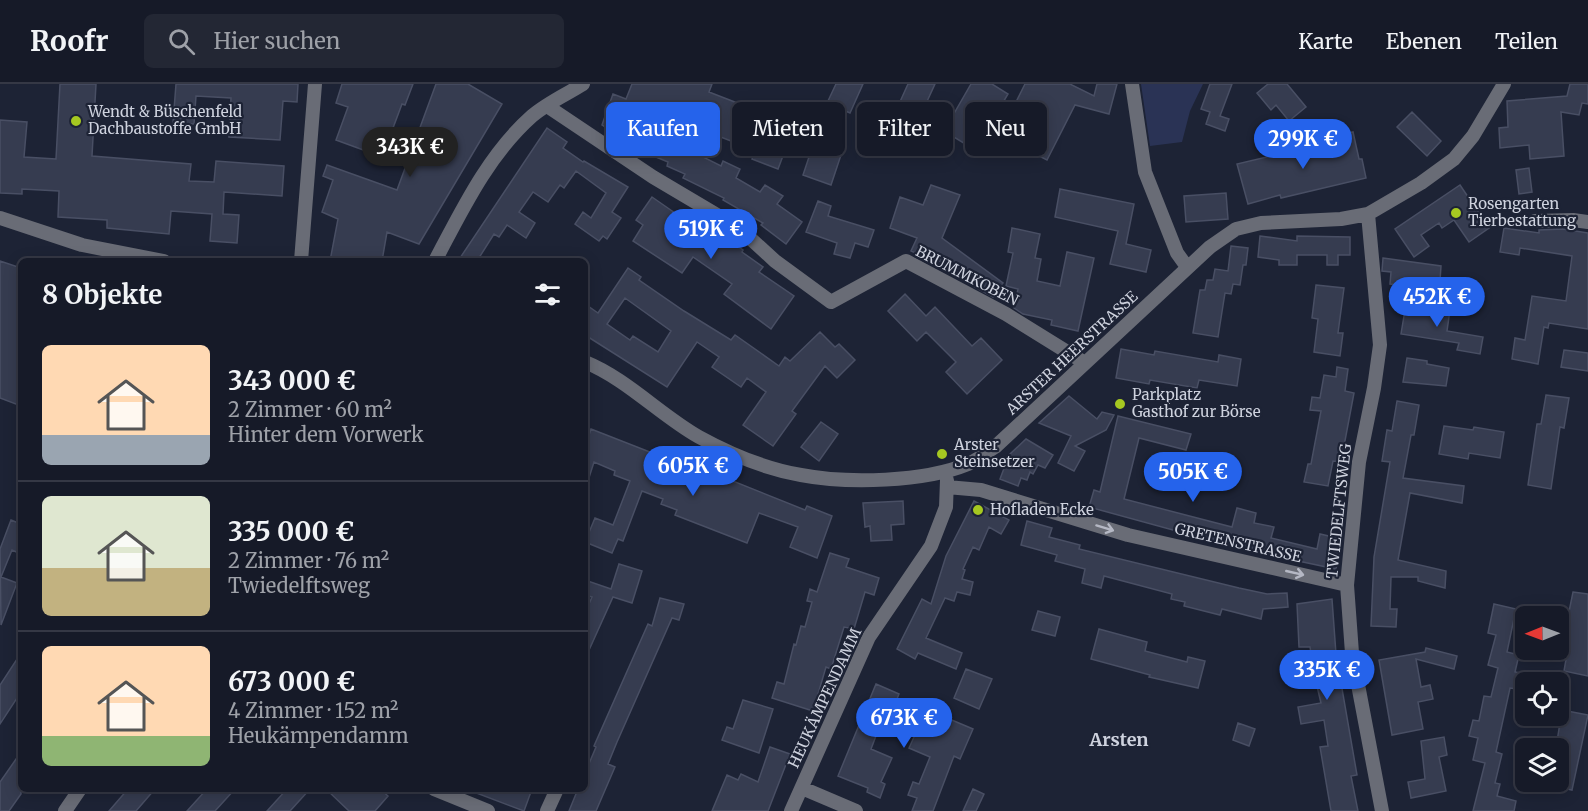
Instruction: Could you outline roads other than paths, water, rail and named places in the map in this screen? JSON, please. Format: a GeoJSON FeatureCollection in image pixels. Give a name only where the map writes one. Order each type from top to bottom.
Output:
{"type":"FeatureCollection","features":[{"type":"Feature","properties":{"kind":"street"},"geometry":{"type":"LineString","coordinates":[[301,258],[315,84]]}},
{"type":"Feature","properties":{"kind":"street"},"geometry":{"type":"LineString","coordinates":[[437,258],[474,189],[511,136],[534,114],[583,84]]}},
{"type":"Feature","properties":{"kind":"street"},"geometry":{"type":"LineString","coordinates":[[1132,84],[1145,172],[1177,253],[1187,267]]}},
{"type":"Feature","properties":{"kind":"street","name":"ARSTER HEERSTRASSE"},"geometry":{"type":"LineString","coordinates":[[588,363],[638,394],[697,436],[753,462],[801,475],[853,479],[911,477],[946,472],[970,463],[995,447],[1210,247],[1236,229],[1261,223],[1341,219],[1368,214],[1421,183],[1454,159],[1473,136],[1504,84]]}},
{"type":"Feature","properties":{"kind":"street","name":"BRUMMKOBEN"},"geometry":{"type":"LineString","coordinates":[[547,106],[653,177],[739,228],[775,261],[831,302],[906,261],[1006,314],[1085,363]]}},
{"type":"Feature","properties":{"kind":"street","name":"TWIEDELFTSWEG"},"geometry":{"type":"LineString","coordinates":[[1368,214],[1380,345],[1359,462],[1347,585],[1352,653],[1382,811]]}},
{"type":"Feature","properties":{"kind":"street"},"geometry":{"type":"LineString","coordinates":[[0,218],[82,245],[149,258]]}},
{"type":"Feature","properties":{"kind":"street"},"geometry":{"type":"LineString","coordinates":[[1535,221],[1588,222]]}},
{"type":"Feature","properties":{"kind":"street","name":"HEUKÄMPENDAMM"},"geometry":{"type":"LineString","coordinates":[[791,811],[869,637],[931,546],[946,507],[946,472]]}},
{"type":"Feature","properties":{"kind":"street","name":"GRETENSTRASSE"},"geometry":{"type":"LineString","coordinates":[[947,487],[981,490],[1128,535],[1347,585]]}},
{"type":"Feature","properties":{"kind":"street"},"geometry":{"type":"LineString","coordinates":[[801,788],[856,811]]}},
{"type":"Feature","properties":{"kind":"street"},"geometry":{"type":"LineString","coordinates":[[65,811],[78,792]]}},
{"type":"Feature","properties":{"kind":"street"},"geometry":{"type":"LineString","coordinates":[[441,792],[488,811]]}},
{"type":"Feature","properties":{"kind":"street"},"geometry":{"type":"LineString","coordinates":[[547,811],[556,792]]}},
{"type":"Feature","properties":{"kind":"place","name":"Wendt & Büschenfeld Dachbaustoffe GmbH"},"geometry":{"type":"Point","coordinates":[76,121]}},
{"type":"Feature","properties":{"kind":"place","name":"Rosengarten Tierbestattung"},"geometry":{"type":"Point","coordinates":[1456,213]}},
{"type":"Feature","properties":{"kind":"place","name":"Parkplatz Gasthof zur Börse"},"geometry":{"type":"Point","coordinates":[1120,404]}},
{"type":"Feature","properties":{"kind":"place","name":"Arster Steinsetzer"},"geometry":{"type":"Point","coordinates":[942,454]}},
{"type":"Feature","properties":{"kind":"place","name":"Hofladen Ecke"},"geometry":{"type":"Point","coordinates":[978,510]}},
{"type":"Feature","properties":{"kind":"district","name":"Arsten"},"geometry":{"type":"Point","coordinates":[1119,740]}}]}
